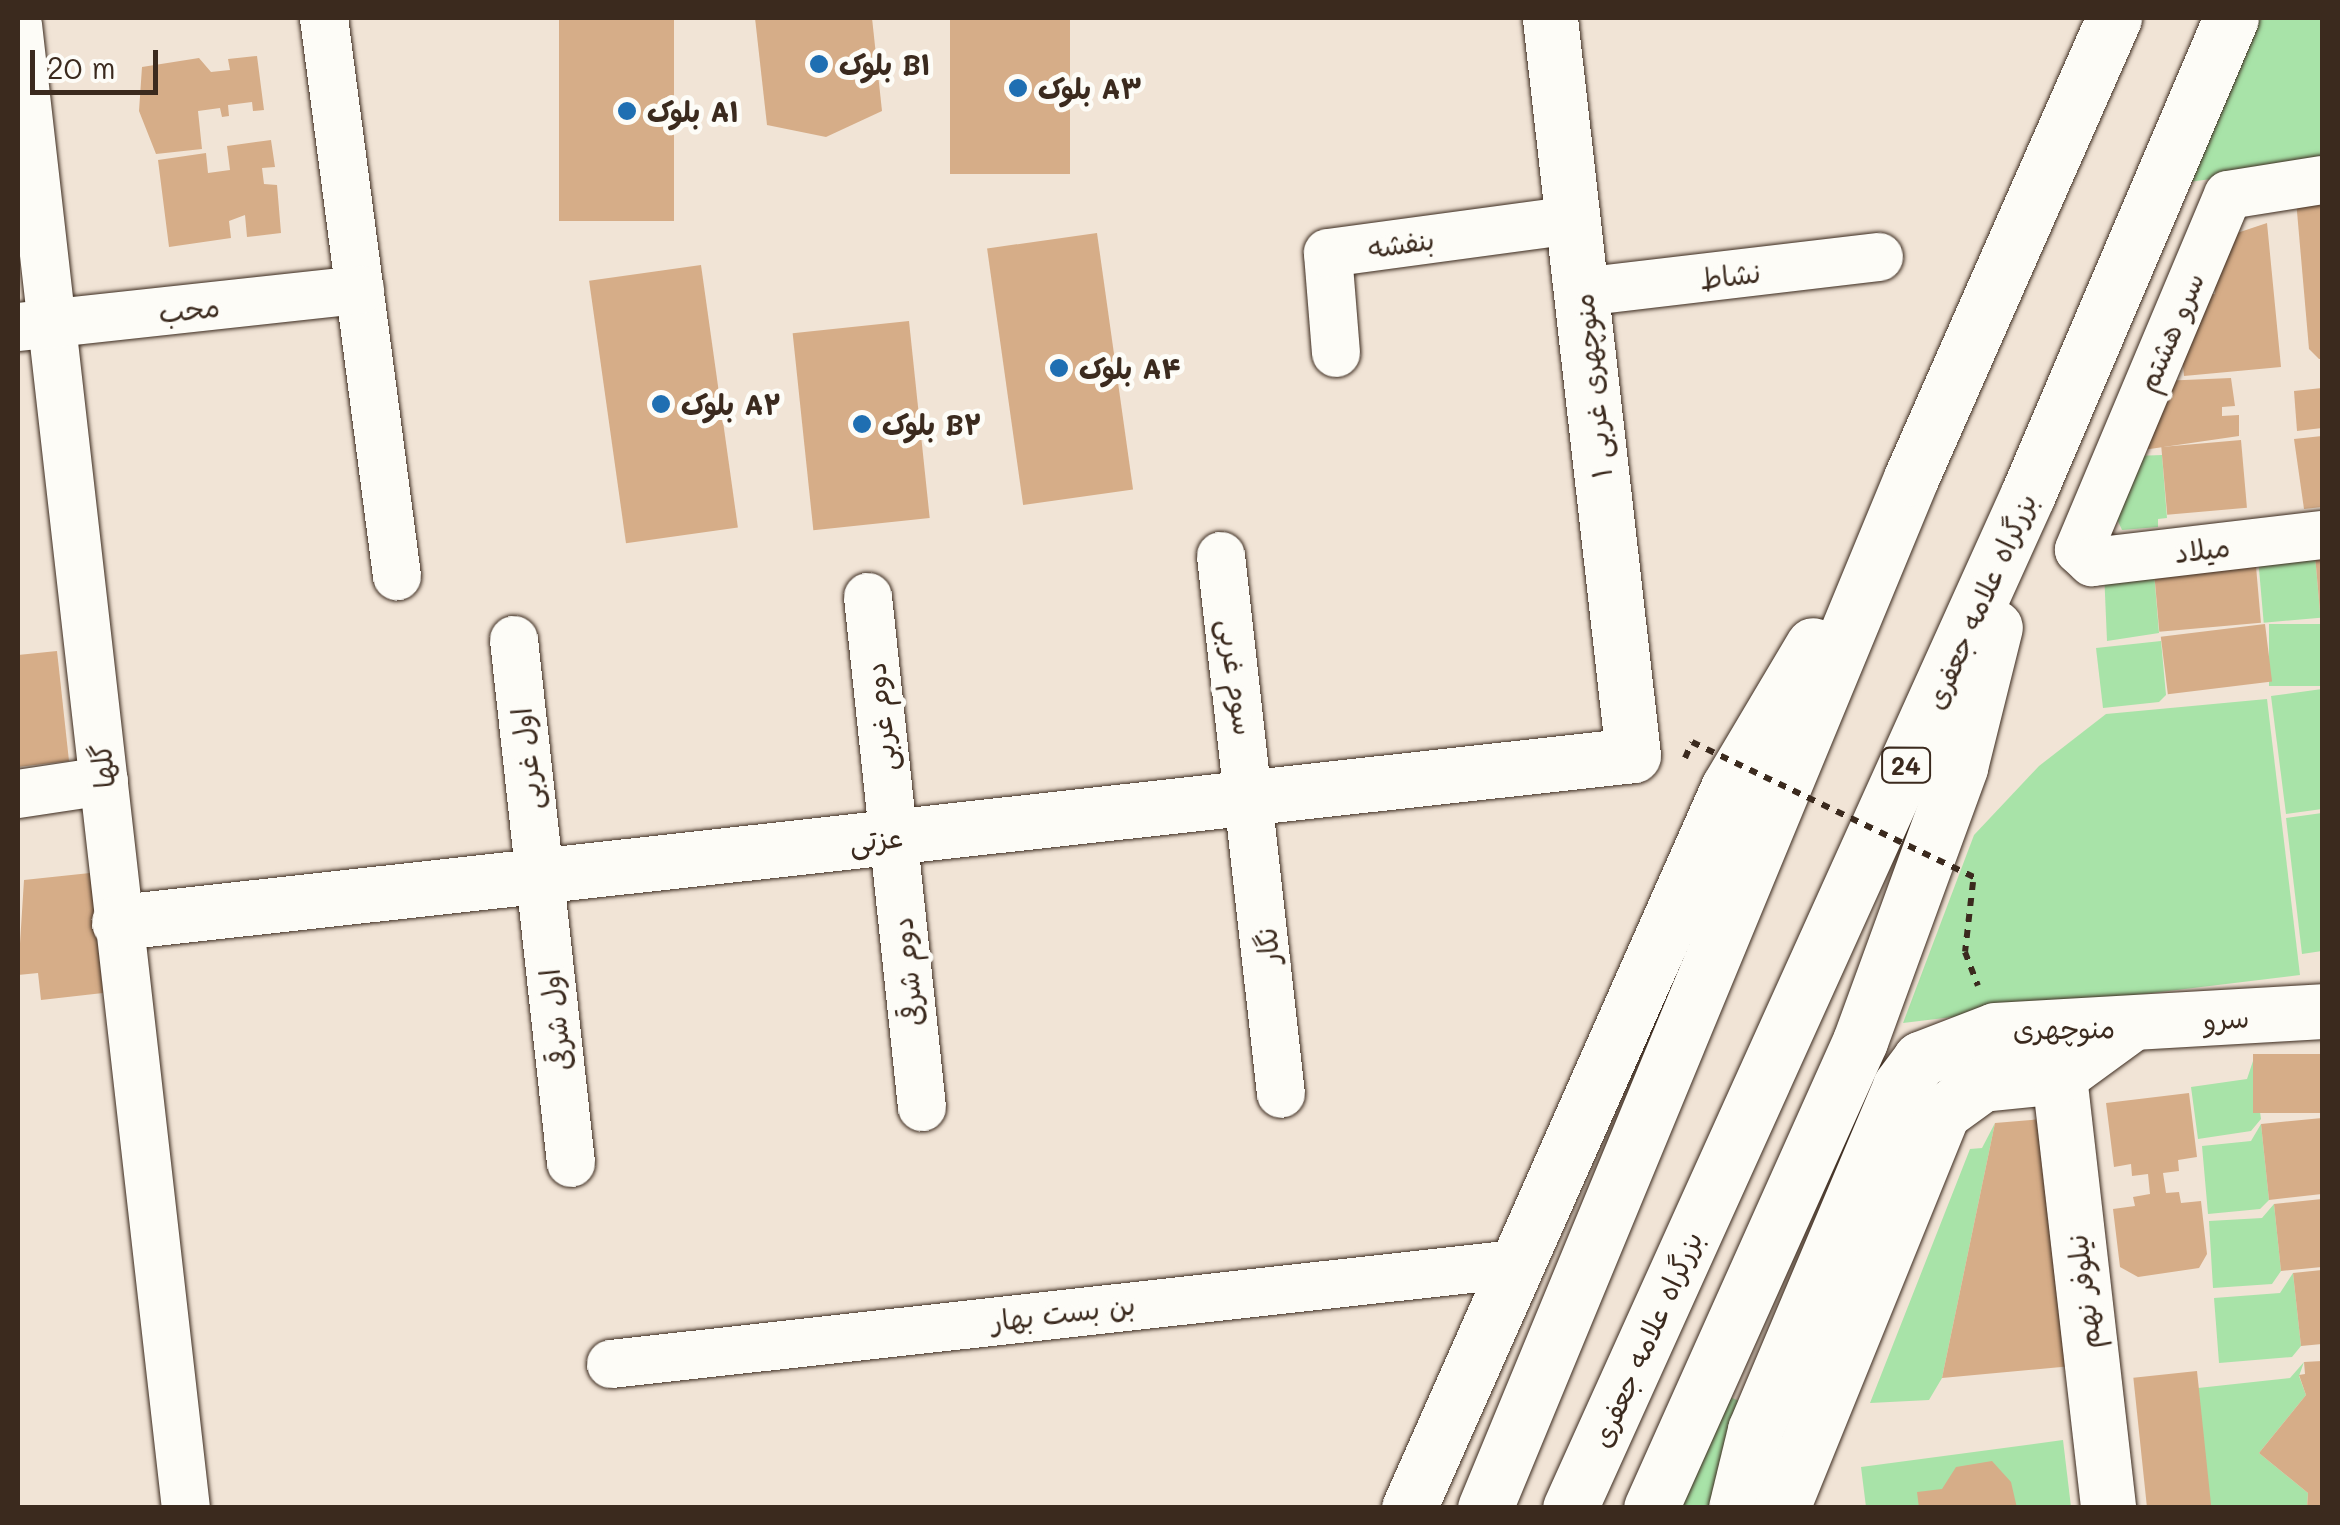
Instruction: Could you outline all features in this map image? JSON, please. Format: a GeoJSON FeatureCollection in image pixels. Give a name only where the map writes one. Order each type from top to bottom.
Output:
{"type":"FeatureCollection","features":[{"type":"Feature","properties":{"kind":"main road","name":"منوچهری غربی ۱"},"geometry":{"type":"LineString","coordinates":[[1550,18],[1633,755]]}},
{"type":"Feature","properties":{"kind":"main road"},"geometry":{"type":"LineString","coordinates":[[1485,1508],[1911,478],[2114,18]]}},
{"type":"Feature","properties":{"kind":"main road","name":"بزرگراه علامه جعفری"},"geometry":{"type":"LineString","coordinates":[[1570,1508],[2028,494],[2231,18]]}},
{"type":"Feature","properties":{"kind":"main road"},"geometry":{"type":"LineString","coordinates":[[1408,1508],[1728,788],[1911,478]]}},
{"type":"Feature","properties":{"kind":"main road"},"geometry":{"type":"LineString","coordinates":[[1650,1508],[1860,1041],[1960,767],[2028,494]]}},
{"type":"Feature","properties":{"kind":"main road","name":"عزتی"},"geometry":{"type":"LineString","coordinates":[[120,922],[1633,755]]}},
{"type":"Feature","properties":{"kind":"main road","name":"سرو"},"geometry":{"type":"LineString","coordinates":[[2129,1024],[2322,1011]]}},
{"type":"Feature","properties":{"kind":"main road","name":"منوچهری"},"geometry":{"type":"LineString","coordinates":[[1782,1508],[1942,1113],[1982,1084],[2058,1076],[2129,1024]]}},
{"type":"Feature","properties":{"kind":"main road","name":"منوچهری"},"geometry":{"type":"LineString","coordinates":[[1736,1508],[1755,1430],[1900,1086],[1920,1059],[1994,1030],[2129,1024]]}},
{"type":"Feature","properties":{"kind":"main road","name":"نیلوفر نهم"},"geometry":{"type":"LineString","coordinates":[[2058,1076],[2108,1508]]}},
{"type":"Feature","properties":{"kind":"main road"},"geometry":{"type":"LineString","coordinates":[[1668,1508],[1680,1442]]}},
{"type":"Feature","properties":{"kind":"street"},"geometry":{"type":"LineString","coordinates":[[324,18],[398,576]]}},
{"type":"Feature","properties":{"kind":"street","name":"گلها"},"geometry":{"type":"LineString","coordinates":[[18,25],[34,325],[104,781],[186,1508]]}},
{"type":"Feature","properties":{"kind":"street","name":"سرو هشتم"},"geometry":{"type":"LineString","coordinates":[[2083,557],[2079,550],[2228,196],[2322,180]]}},
{"type":"Feature","properties":{"kind":"street","name":"بنفشه"},"geometry":{"type":"LineString","coordinates":[[1336,353],[1328,253],[1573,220]]}},
{"type":"Feature","properties":{"kind":"street","name":"نشاط"},"geometry":{"type":"LineString","coordinates":[[1581,292],[1879,257]]}},
{"type":"Feature","properties":{"kind":"street","name":"محب"},"geometry":{"type":"LineString","coordinates":[[34,325],[360,290]]}},
{"type":"Feature","properties":{"kind":"street","name":"میلاد"},"geometry":{"type":"LineString","coordinates":[[2083,557],[2092,562],[2322,535]]}},
{"type":"Feature","properties":{"kind":"street","name":"سوم غربی"},"geometry":{"type":"LineString","coordinates":[[1221,556],[1253,798]]}},
{"type":"Feature","properties":{"kind":"street","name":"دوم غربی"},"geometry":{"type":"LineString","coordinates":[[868,597],[893,837]]}},
{"type":"Feature","properties":{"kind":"street","name":"اول غربی"},"geometry":{"type":"LineString","coordinates":[[514,640],[538,878]]}},
{"type":"Feature","properties":{"kind":"street"},"geometry":{"type":"LineString","coordinates":[[18,794],[104,781]]}},
{"type":"Feature","properties":{"kind":"street","name":"نگار"},"geometry":{"type":"LineString","coordinates":[[1253,798],[1281,1094]]}},
{"type":"Feature","properties":{"kind":"street","name":"دوم شرقی"},"geometry":{"type":"LineString","coordinates":[[893,837],[922,1107]]}},
{"type":"Feature","properties":{"kind":"street","name":"اول شرقی"},"geometry":{"type":"LineString","coordinates":[[538,878],[571,1162]]}},
{"type":"Feature","properties":{"kind":"street","name":"بن بست بهار"},"geometry":{"type":"LineString","coordinates":[[611,1364],[1516,1264]]}},
{"type":"Feature","properties":{"kind":"path"},"geometry":{"type":"LineString","coordinates":[[1692,742],[1974,877],[1965,952]]}},
{"type":"Feature","properties":{"kind":"green space"},"geometry":{"type":"Polygon","coordinates":[[[2260,18],[2322,18],[2322,164],[2189,182],[2260,18]]]}},
{"type":"Feature","properties":{"kind":"green space"},"geometry":{"type":"Polygon","coordinates":[[[2162,455],[2167,518],[2158,519],[2158,527],[2122,530],[2112,508],[2135,456],[2162,455]]]}},
{"type":"Feature","properties":{"kind":"green space"},"geometry":{"type":"Polygon","coordinates":[[[2315,555],[2320,618],[2264,623],[2258,560],[2315,555]]]}},
{"type":"Feature","properties":{"kind":"green space"},"geometry":{"type":"Polygon","coordinates":[[[2104,571],[2154,572],[2159,633],[2107,641],[2104,571]]]}},
{"type":"Feature","properties":{"kind":"green space"},"geometry":{"type":"Polygon","coordinates":[[[2269,624],[2322,624],[2322,686],[2269,686],[2269,624]]]}},
{"type":"Feature","properties":{"kind":"green space"},"geometry":{"type":"Polygon","coordinates":[[[2161,641],[2166,695],[2159,702],[2103,708],[2096,648],[2161,641]]]}},
{"type":"Feature","properties":{"kind":"green space"},"geometry":{"type":"Polygon","coordinates":[[[2322,689],[2322,809],[2286,814],[2271,696],[2322,689]]]}},
{"type":"Feature","properties":{"kind":"green space"},"geometry":{"type":"Polygon","coordinates":[[[2267,699],[2300,975],[1903,1023],[1974,835],[2039,766],[2106,714],[2267,699]]]}},
{"type":"Feature","properties":{"kind":"green space"},"geometry":{"type":"Polygon","coordinates":[[[2322,813],[2322,951],[2302,954],[2286,818],[2322,813]]]}},
{"type":"Feature","properties":{"kind":"green space"},"geometry":{"type":"Polygon","coordinates":[[[2253,1061],[2261,1119],[2251,1131],[2198,1139],[2191,1087],[2247,1079],[2253,1061]]]}},
{"type":"Feature","properties":{"kind":"green space"},"geometry":{"type":"Polygon","coordinates":[[[1995,1123],[1942,1378],[1929,1400],[1870,1403],[1970,1149],[1982,1148],[1995,1123]]]}},
{"type":"Feature","properties":{"kind":"green space"},"geometry":{"type":"Polygon","coordinates":[[[2261,1124],[2269,1200],[2260,1209],[2208,1214],[2202,1146],[2251,1141],[2261,1124]]]}},
{"type":"Feature","properties":{"kind":"green space"},"geometry":{"type":"Polygon","coordinates":[[[2274,1204],[2281,1271],[2272,1284],[2213,1288],[2209,1221],[2262,1218],[2274,1204]]]}},
{"type":"Feature","properties":{"kind":"green space"},"geometry":{"type":"Polygon","coordinates":[[[2293,1273],[2301,1346],[2292,1357],[2219,1363],[2214,1298],[2280,1293],[2293,1273]]]}},
{"type":"Feature","properties":{"kind":"green space"},"geometry":{"type":"Polygon","coordinates":[[[2304,1362],[2299,1376],[2306,1395],[2259,1453],[2308,1493],[2307,1507],[2210,1507],[2198,1388],[2290,1378],[2304,1362]]]}},
{"type":"Feature","properties":{"kind":"green space"},"geometry":{"type":"Polygon","coordinates":[[[1717,1392],[1752,1406],[1713,1507],[1681,1508],[1717,1392]]]}},
{"type":"Feature","properties":{"kind":"green space"},"geometry":{"type":"Polygon","coordinates":[[[2063,1440],[2071,1507],[1866,1507],[1861,1467],[2063,1440]]]}},
{"type":"Feature","properties":{"kind":"building","name":"بلوک A۱"},"geometry":{"type":"Polygon","coordinates":[[[559,18],[674,18],[674,221],[559,221],[559,18]]]}},
{"type":"Feature","properties":{"kind":"building","name":"بلوک B۱"},"geometry":{"type":"Polygon","coordinates":[[[755,18],[872,18],[882,111],[826,137],[767,125],[755,18]]]}},
{"type":"Feature","properties":{"kind":"building","name":"بلوک A۳"},"geometry":{"type":"Polygon","coordinates":[[[950,18],[1070,18],[1070,174],[950,174],[950,18]]]}},
{"type":"Feature","properties":{"kind":"building"},"geometry":{"type":"Polygon","coordinates":[[[257,56],[264,110],[253,111],[252,102],[228,105],[229,116],[222,117],[220,108],[198,111],[202,149],[156,154],[139,111],[142,67],[199,58],[211,72],[230,70],[228,59],[257,56]]]}},
{"type":"Feature","properties":{"kind":"building"},"geometry":{"type":"Polygon","coordinates":[[[271,140],[275,167],[262,168],[264,184],[277,185],[281,233],[247,237],[245,215],[229,221],[231,238],[169,247],[158,160],[206,153],[208,173],[230,170],[227,146],[271,140]]]}},
{"type":"Feature","properties":{"kind":"building"},"geometry":{"type":"Polygon","coordinates":[[[2322,197],[2319,359],[2309,349],[2296,200],[2322,197]]]}},
{"type":"Feature","properties":{"kind":"building"},"geometry":{"type":"Polygon","coordinates":[[[2267,223],[2281,367],[2184,376],[2181,343],[2203,295],[2215,294],[2214,278],[2237,233],[2267,223]]]}},
{"type":"Feature","properties":{"kind":"building","name":"بلوک A۴"},"geometry":{"type":"Polygon","coordinates":[[[1097,233],[1133,489],[1023,505],[987,248],[1097,233]]]}},
{"type":"Feature","properties":{"kind":"building","name":"بلوک A۲"},"geometry":{"type":"Polygon","coordinates":[[[701,265],[738,527],[626,543],[589,281],[701,265]]]}},
{"type":"Feature","properties":{"kind":"building","name":"بلوک B۲"},"geometry":{"type":"Polygon","coordinates":[[[909,321],[930,518],[813,530],[793,333],[909,321]]]}},
{"type":"Feature","properties":{"kind":"building"},"geometry":{"type":"Polygon","coordinates":[[[2231,378],[2235,406],[2222,407],[2222,416],[2239,415],[2239,436],[2136,451],[2161,381],[2231,378]]]}},
{"type":"Feature","properties":{"kind":"building"},"geometry":{"type":"Polygon","coordinates":[[[2322,388],[2322,428],[2297,431],[2294,391],[2322,388]]]}},
{"type":"Feature","properties":{"kind":"building"},"geometry":{"type":"Polygon","coordinates":[[[2322,436],[2322,507],[2304,509],[2294,439],[2322,436]]]}},
{"type":"Feature","properties":{"kind":"building"},"geometry":{"type":"Polygon","coordinates":[[[2241,440],[2247,508],[2167,515],[2161,447],[2241,440]]]}},
{"type":"Feature","properties":{"kind":"building"},"geometry":{"type":"Polygon","coordinates":[[[2322,553],[2322,612],[2320,612],[2315,555],[2322,553]]]}},
{"type":"Feature","properties":{"kind":"building"},"geometry":{"type":"Polygon","coordinates":[[[2255,555],[2261,623],[2159,632],[2153,564],[2255,555]]]}},
{"type":"Feature","properties":{"kind":"building"},"geometry":{"type":"Polygon","coordinates":[[[2265,624],[2272,682],[2168,694],[2161,637],[2265,624]]]}},
{"type":"Feature","properties":{"kind":"building"},"geometry":{"type":"Polygon","coordinates":[[[57,651],[69,761],[18,767],[18,655],[57,651]]]}},
{"type":"Feature","properties":{"kind":"building"},"geometry":{"type":"Polygon","coordinates":[[[90,873],[103,993],[41,1000],[38,973],[18,975],[24,880],[90,873]]]}},
{"type":"Feature","properties":{"kind":"building"},"geometry":{"type":"Polygon","coordinates":[[[2253,1054],[2322,1054],[2322,1113],[2253,1113],[2253,1054]]]}},
{"type":"Feature","properties":{"kind":"building"},"geometry":{"type":"Polygon","coordinates":[[[2189,1093],[2197,1157],[2178,1160],[2179,1171],[2163,1173],[2166,1193],[2179,1192],[2181,1203],[2201,1201],[2207,1254],[2199,1268],[2138,1277],[2120,1267],[2113,1209],[2135,1206],[2133,1197],[2150,1194],[2148,1174],[2132,1176],[2131,1164],[2114,1167],[2106,1103],[2189,1093]]]}},
{"type":"Feature","properties":{"kind":"building"},"geometry":{"type":"Polygon","coordinates":[[[2322,1118],[2322,1194],[2269,1200],[2261,1124],[2322,1118]]]}},
{"type":"Feature","properties":{"kind":"building"},"geometry":{"type":"Polygon","coordinates":[[[2042,1119],[2072,1366],[1942,1378],[1995,1123],[2042,1119]]]}},
{"type":"Feature","properties":{"kind":"building"},"geometry":{"type":"Polygon","coordinates":[[[2322,1199],[2322,1267],[2281,1271],[2274,1204],[2322,1199]]]}},
{"type":"Feature","properties":{"kind":"building"},"geometry":{"type":"Polygon","coordinates":[[[2322,1270],[2322,1344],[2301,1346],[2293,1273],[2322,1270]]]}},
{"type":"Feature","properties":{"kind":"building"},"geometry":{"type":"Polygon","coordinates":[[[2322,1361],[2322,1508],[2307,1508],[2308,1493],[2259,1453],[2306,1395],[2299,1375],[2305,1374],[2304,1362],[2322,1361]]]}},
{"type":"Feature","properties":{"kind":"building"},"geometry":{"type":"Polygon","coordinates":[[[2197,1371],[2211,1508],[2147,1508],[2133,1378],[2197,1371]]]}},
{"type":"Feature","properties":{"kind":"building"},"geometry":{"type":"Polygon","coordinates":[[[1992,1461],[2011,1482],[2017,1508],[1919,1508],[1917,1492],[1942,1489],[1956,1467],[1992,1461]]]}},
{"type":"Feature","properties":{"kind":"place","name":"بلوک B۱"},"geometry":{"type":"Point","coordinates":[819,64]}},
{"type":"Feature","properties":{"kind":"place","name":"بلوک A۳"},"geometry":{"type":"Point","coordinates":[1018,88]}},
{"type":"Feature","properties":{"kind":"place","name":"بلوک A۱"},"geometry":{"type":"Point","coordinates":[627,111]}},
{"type":"Feature","properties":{"kind":"place","name":"بلوک A۴"},"geometry":{"type":"Point","coordinates":[1059,368]}},
{"type":"Feature","properties":{"kind":"place","name":"بلوک A۲"},"geometry":{"type":"Point","coordinates":[661,404]}},
{"type":"Feature","properties":{"kind":"place","name":"بلوک B۲"},"geometry":{"type":"Point","coordinates":[862,424]}}]}
